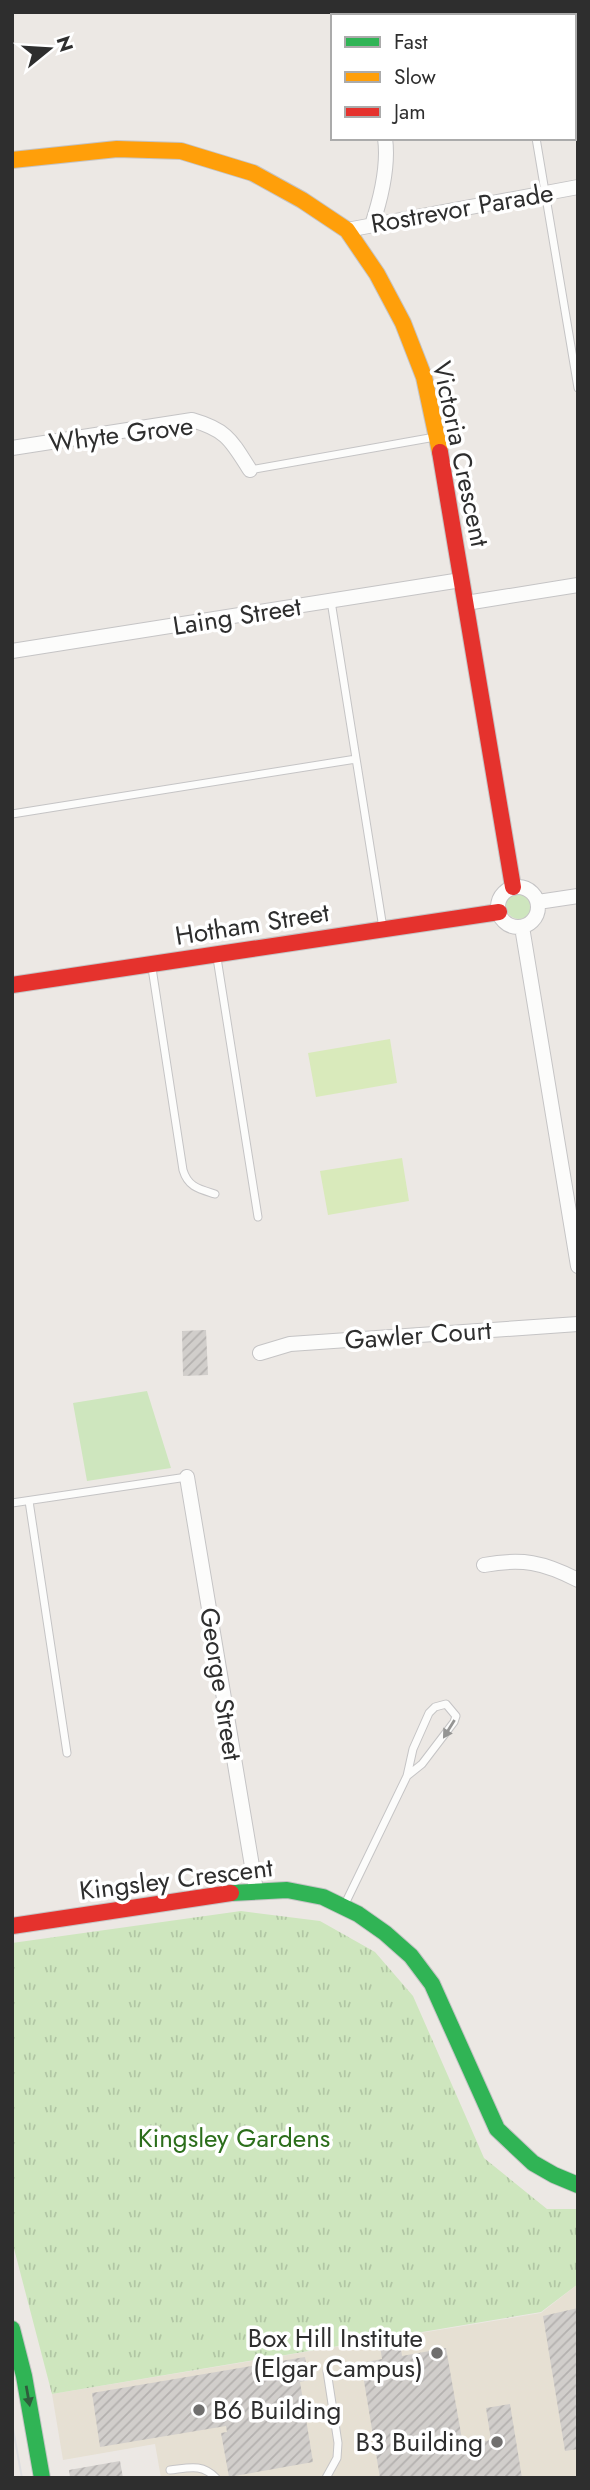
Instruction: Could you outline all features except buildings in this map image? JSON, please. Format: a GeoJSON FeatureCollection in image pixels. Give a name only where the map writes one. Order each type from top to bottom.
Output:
{"type":"FeatureCollection","features":[{"type":"Feature","properties":{"kind":"street"},"geometry":{"type":"LineString","coordinates":[[372,225],[383,181],[387,151],[385,140]]}},
{"type":"Feature","properties":{"kind":"street","name":"Victoria Crescent"},"geometry":{"type":"LineString","coordinates":[[12,160],[117,149],[181,151],[253,173],[302,200],[346,230],[377,274],[403,323],[424,376],[466,603],[513,887]]}},
{"type":"Feature","properties":{"kind":"street","name":"Rostrevor Parade"},"geometry":{"type":"LineString","coordinates":[[346,230],[578,187]]}},
{"type":"Feature","properties":{"kind":"street","name":"Whyte Grove"},"geometry":{"type":"LineString","coordinates":[[12,448],[192,420],[214,426],[232,441],[250,470]]}},
{"type":"Feature","properties":{"kind":"street","name":"Laing Street"},"geometry":{"type":"LineString","coordinates":[[12,651],[461,580]]}},
{"type":"Feature","properties":{"kind":"street"},"geometry":{"type":"LineString","coordinates":[[466,603],[578,585]]}},
{"type":"Feature","properties":{"kind":"street"},"geometry":{"type":"LineString","coordinates":[[513,887],[528,889],[538,902],[535,918],[522,927],[507,924],[499,912],[501,897],[513,887]]}},
{"type":"Feature","properties":{"kind":"street"},"geometry":{"type":"LineString","coordinates":[[538,902],[578,896]]}},
{"type":"Feature","properties":{"kind":"street","name":"Hotham Street"},"geometry":{"type":"LineString","coordinates":[[12,985],[499,912]]}},
{"type":"Feature","properties":{"kind":"street"},"geometry":{"type":"LineString","coordinates":[[522,927],[578,1266]]}},
{"type":"Feature","properties":{"kind":"street","name":"Gawler Court"},"geometry":{"type":"LineString","coordinates":[[260,1353],[290,1345],[578,1324]]}},
{"type":"Feature","properties":{"kind":"street","name":"George Street"},"geometry":{"type":"LineString","coordinates":[[187,1477],[256,1890]]}},
{"type":"Feature","properties":{"kind":"street"},"geometry":{"type":"LineString","coordinates":[[484,1565],[505,1561],[538,1563],[578,1580]]}},
{"type":"Feature","properties":{"kind":"street","name":"Kingsley Crescent"},"geometry":{"type":"LineString","coordinates":[[12,1926],[186,1898],[256,1890],[287,1890],[323,1897],[358,1914],[411,1956],[432,1984],[496,2129],[534,2166],[578,2185]]}},
{"type":"Feature","properties":{"kind":"street"},"geometry":{"type":"LineString","coordinates":[[12,2329],[24,2376],[42,2478]]}},
{"type":"Feature","properties":{"kind":"lane"},"geometry":{"type":"LineString","coordinates":[[536,140],[578,388]]}},
{"type":"Feature","properties":{"kind":"lane"},"geometry":{"type":"LineString","coordinates":[[250,470],[437,437]]}},
{"type":"Feature","properties":{"kind":"lane"},"geometry":{"type":"LineString","coordinates":[[331,601],[383,929]]}},
{"type":"Feature","properties":{"kind":"lane"},"geometry":{"type":"LineString","coordinates":[[12,814],[356,759]]}},
{"type":"Feature","properties":{"kind":"lane"},"geometry":{"type":"LineString","coordinates":[[216,954],[258,1217]]}},
{"type":"Feature","properties":{"kind":"lane"},"geometry":{"type":"LineString","coordinates":[[151,964],[185,1179],[193,1187],[215,1194]]}},
{"type":"Feature","properties":{"kind":"lane"},"geometry":{"type":"LineString","coordinates":[[12,1503],[187,1477]]}},
{"type":"Feature","properties":{"kind":"lane"},"geometry":{"type":"LineString","coordinates":[[29,1501],[67,1753]]}},
{"type":"Feature","properties":{"kind":"lane"},"geometry":{"type":"LineString","coordinates":[[344,1907],[407,1776],[412,1749],[429,1713],[435,1707],[446,1704],[456,1716],[454,1722],[422,1764],[407,1776]]}},
{"type":"Feature","properties":{"kind":"lane"},"geometry":{"type":"LineString","coordinates":[[326,2478],[337,2458],[338,2443],[327,2371]]}},
{"type":"Feature","properties":{"kind":"lane"},"geometry":{"type":"LineString","coordinates":[[170,2470],[197,2466],[208,2470],[216,2478]]}},
{"type":"Feature","properties":{"kind":"shaded area","name":"Box Hill Institute (Elgar Campus)"},"geometry":{"type":"Polygon","coordinates":[[[578,2284],[578,2478],[161,2478],[155,2444],[63,2460],[52,2394],[541,2313],[578,2284]]]}},
{"type":"Feature","properties":{"kind":"green space"},"geometry":{"type":"Polygon","coordinates":[[[519,893],[528,897],[532,906],[528,915],[519,919],[510,915],[506,906],[510,897],[519,893]]]}},
{"type":"Feature","properties":{"kind":"green space"},"geometry":{"type":"Polygon","coordinates":[[[390,1039],[397,1083],[316,1097],[308,1053],[390,1039]]]}},
{"type":"Feature","properties":{"kind":"green space"},"geometry":{"type":"Polygon","coordinates":[[[402,1158],[409,1201],[328,1215],[320,1171],[402,1158]]]}},
{"type":"Feature","properties":{"kind":"green space"},"geometry":{"type":"Polygon","coordinates":[[[147,1391],[171,1468],[87,1481],[73,1403],[147,1391]]]}},
{"type":"Feature","properties":{"kind":"green space","name":"Kingsley Gardens"},"geometry":{"type":"Polygon","coordinates":[[[241,1911],[320,1921],[375,1952],[413,1996],[484,2158],[547,2209],[578,2209],[578,2284],[541,2312],[52,2394],[12,2241],[12,1943],[241,1911]]]}},
{"type":"Feature","properties":{"kind":"tram line"},"geometry":{"type":"LineString","coordinates":[[12,2423],[22,2478]]}},
{"type":"Feature","properties":{"kind":"traffic: fast"},"geometry":{"type":"LineString","coordinates":[[231,1893],[287,1890],[323,1897],[358,1914],[385,1933],[411,1956],[432,1984],[497,2129],[533,2163],[578,2185]]}},
{"type":"Feature","properties":{"kind":"traffic: fast"},"geometry":{"type":"LineString","coordinates":[[12,2329],[24,2376],[42,2478]]}},
{"type":"Feature","properties":{"kind":"traffic: slow"},"geometry":{"type":"LineString","coordinates":[[12,160],[117,149],[181,151],[253,173],[302,200],[347,230],[377,274],[403,323],[424,377],[440,452]]}},
{"type":"Feature","properties":{"kind":"traffic: jam"},"geometry":{"type":"LineString","coordinates":[[440,452],[513,887]]}},
{"type":"Feature","properties":{"kind":"traffic: jam"},"geometry":{"type":"LineString","coordinates":[[12,985],[499,912]]}},
{"type":"Feature","properties":{"kind":"traffic: jam"},"geometry":{"type":"LineString","coordinates":[[12,1926],[231,1893]]}},
{"type":"Feature","properties":{"kind":"place","name":"Box Hill Institute (Elgar Campus)"},"geometry":{"type":"Point","coordinates":[437,2353]}},
{"type":"Feature","properties":{"kind":"place","name":"B6 Building"},"geometry":{"type":"Point","coordinates":[199,2410]}},
{"type":"Feature","properties":{"kind":"place","name":"B3 Building"},"geometry":{"type":"Point","coordinates":[497,2442]}}]}
